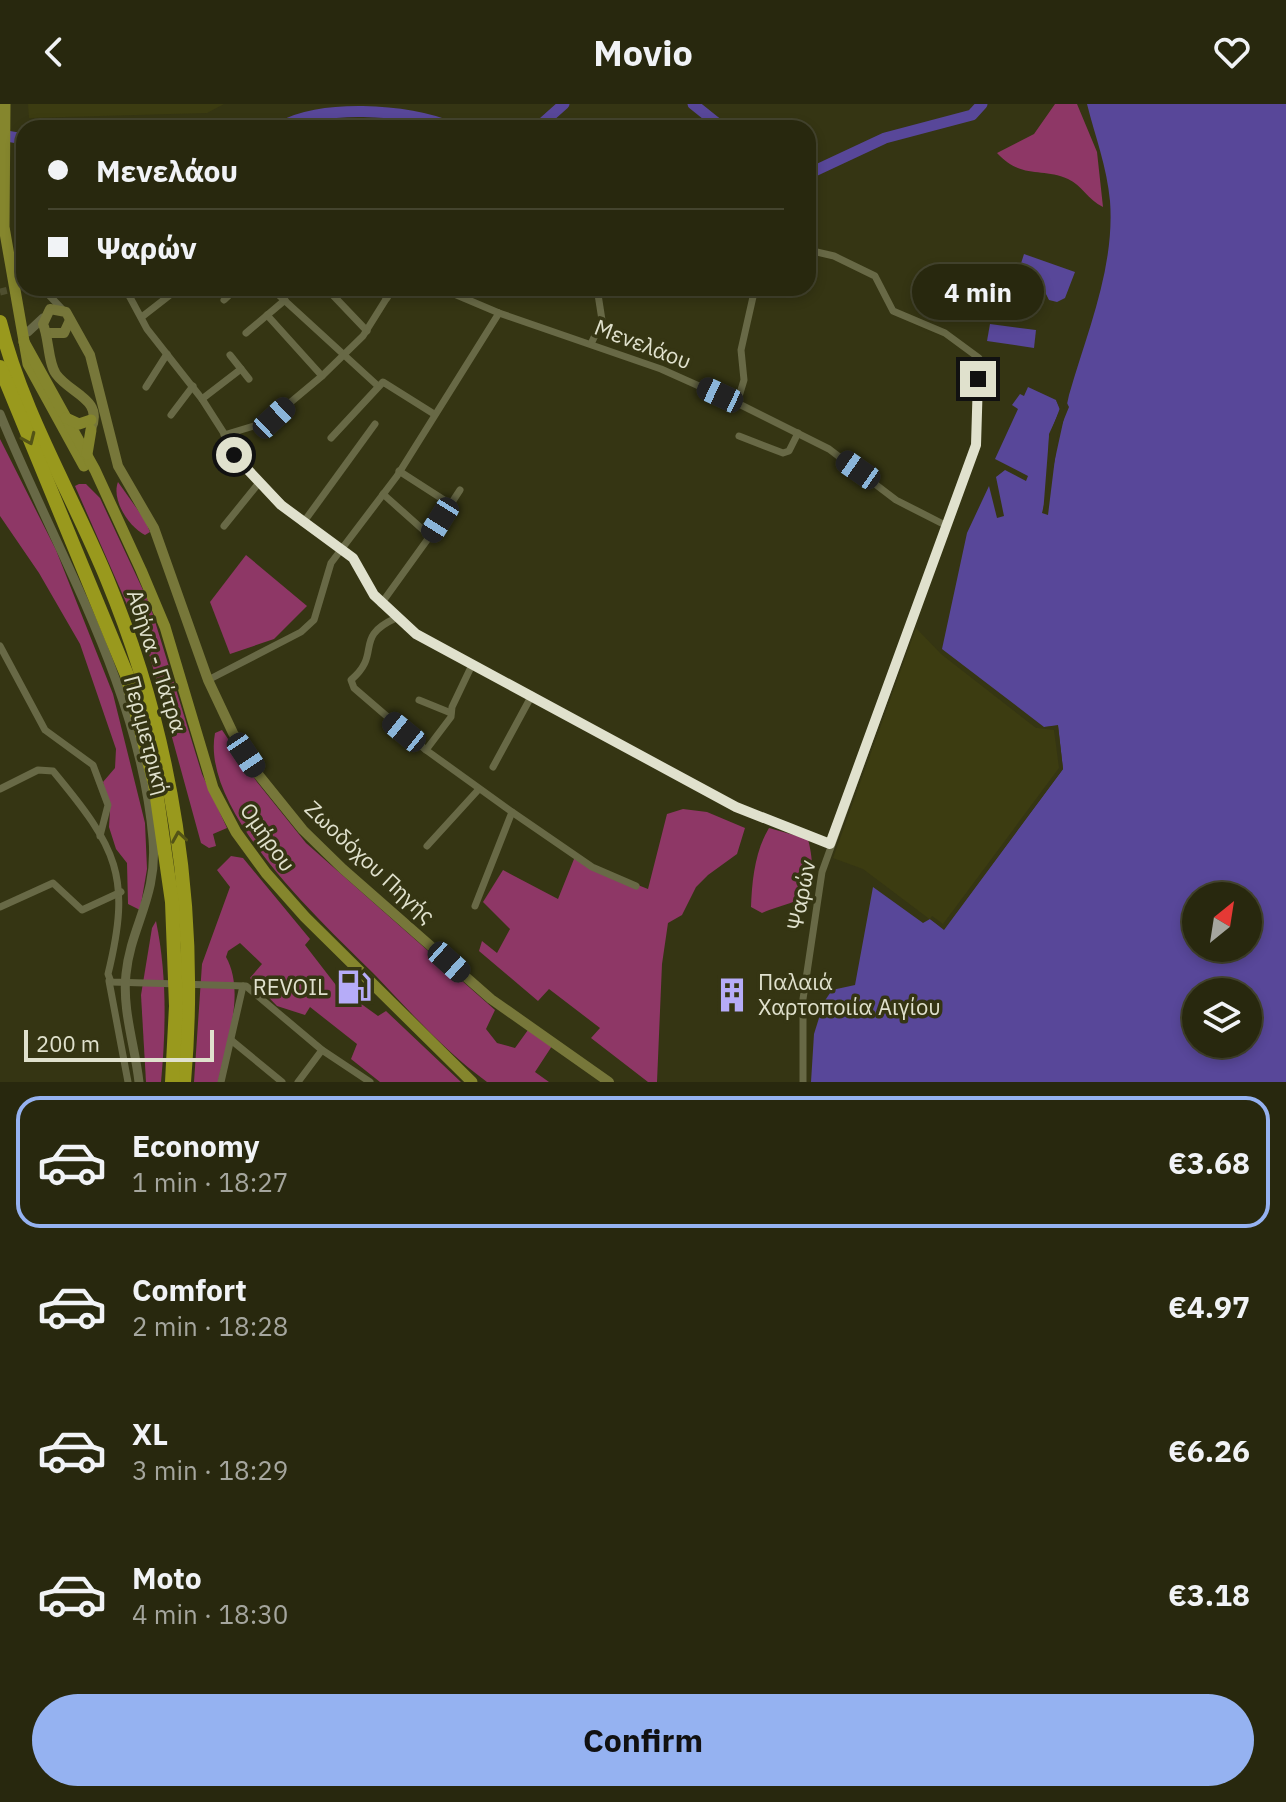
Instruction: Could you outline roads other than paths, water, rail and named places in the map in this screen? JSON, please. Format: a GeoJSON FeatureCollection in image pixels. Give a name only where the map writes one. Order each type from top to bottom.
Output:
{"type":"FeatureCollection","features":[{"type":"Feature","properties":{"kind":"highway","name":"Αθήνα - Πάτρα"},"geometry":{"type":"LineString","coordinates":[[0,322],[17,376],[122,616],[155,712],[183,862],[188,1006],[184,1082]]}},
{"type":"Feature","properties":{"kind":"highway","name":"Αθήνα - Πάτρα"},"geometry":{"type":"LineString","coordinates":[[0,367],[110,630],[139,717],[169,863],[176,1006],[172,1082]]}},
{"type":"Feature","properties":{"kind":"main road","name":"Ομήρου"},"geometry":{"type":"LineString","coordinates":[[5,105],[5,238],[18,336],[33,380],[71,437],[112,509]]}},
{"type":"Feature","properties":{"kind":"main road"},"geometry":{"type":"LineString","coordinates":[[51,355],[70,320],[62,309],[54,308],[44,316],[51,355],[55,373],[91,403],[92,422],[86,445],[88,458]]}},
{"type":"Feature","properties":{"kind":"main road","name":"Ζωοδόχου Πηγής"},"geometry":{"type":"LineString","coordinates":[[70,320],[94,366],[113,453],[154,528],[208,680],[251,764],[285,811],[320,848],[491,999],[609,1082]]}},
{"type":"Feature","properties":{"kind":"main road"},"geometry":{"type":"LineString","coordinates":[[47,332],[64,333],[82,340]]}},
{"type":"Feature","properties":{"kind":"main road","name":"Ομήρου"},"geometry":{"type":"LineString","coordinates":[[18,336],[63,416],[71,437],[88,458],[165,627],[213,788],[243,843],[322,935],[472,1082]]}},
{"type":"Feature","properties":{"kind":"main road"},"geometry":{"type":"LineString","coordinates":[[63,416],[79,424],[92,422]]}},
{"type":"Feature","properties":{"kind":"main road"},"geometry":{"type":"LineString","coordinates":[[71,437],[92,422]]}},
{"type":"Feature","properties":{"kind":"street","name":"Ψαρών"},"geometry":{"type":"LineString","coordinates":[[803,1082],[805,981],[814,907],[830,844],[976,445],[979,358],[945,333],[893,311],[875,276],[834,256],[816,252]]}},
{"type":"Feature","properties":{"kind":"street"},"geometry":{"type":"LineString","coordinates":[[43,296],[46,302],[44,316],[28,332],[47,332]]}},
{"type":"Feature","properties":{"kind":"street"},"geometry":{"type":"LineString","coordinates":[[51,296],[62,309]]}},
{"type":"Feature","properties":{"kind":"street"},"geometry":{"type":"LineString","coordinates":[[130,296],[147,329],[193,386],[258,484],[303,523],[357,562],[368,588],[396,618],[472,665],[736,807],[830,844]]}},
{"type":"Feature","properties":{"kind":"street"},"geometry":{"type":"LineString","coordinates":[[143,316],[169,296]]}},
{"type":"Feature","properties":{"kind":"street"},"geometry":{"type":"LineString","coordinates":[[224,300],[227,296]]}},
{"type":"Feature","properties":{"kind":"street"},"geometry":{"type":"LineString","coordinates":[[280,296],[378,386]]}},
{"type":"Feature","properties":{"kind":"street"},"geometry":{"type":"LineString","coordinates":[[334,296],[367,331]]}},
{"type":"Feature","properties":{"kind":"street","name":"Μενελάου"},"geometry":{"type":"LineString","coordinates":[[459,296],[591,344],[737,403],[835,454],[896,500],[947,526]]}},
{"type":"Feature","properties":{"kind":"street"},"geometry":{"type":"LineString","coordinates":[[591,344],[602,325],[598,296]]}},
{"type":"Feature","properties":{"kind":"street"},"geometry":{"type":"LineString","coordinates":[[737,403],[744,380],[741,350],[753,296]]}},
{"type":"Feature","properties":{"kind":"street"},"geometry":{"type":"LineString","coordinates":[[224,435],[267,422],[322,376],[367,331],[387,298]]}},
{"type":"Feature","properties":{"kind":"street"},"geometry":{"type":"LineString","coordinates":[[246,333],[285,300]]}},
{"type":"Feature","properties":{"kind":"street"},"geometry":{"type":"LineString","coordinates":[[208,680],[309,626],[320,607],[330,565],[399,471],[499,313]]}},
{"type":"Feature","properties":{"kind":"street"},"geometry":{"type":"LineString","coordinates":[[267,315],[322,376]]}},
{"type":"Feature","properties":{"kind":"street"},"geometry":{"type":"LineString","coordinates":[[146,387],[167,354]]}},
{"type":"Feature","properties":{"kind":"street"},"geometry":{"type":"LineString","coordinates":[[230,355],[249,379]]}},
{"type":"Feature","properties":{"kind":"street"},"geometry":{"type":"LineString","coordinates":[[202,399],[241,369]]}},
{"type":"Feature","properties":{"kind":"street"},"geometry":{"type":"LineString","coordinates":[[331,438],[378,386],[386,382],[434,414]]}},
{"type":"Feature","properties":{"kind":"street"},"geometry":{"type":"LineString","coordinates":[[171,415],[193,386]]}},
{"type":"Feature","properties":{"kind":"street","name":"Περιμετρική"},"geometry":{"type":"LineString","coordinates":[[0,414],[106,655],[142,778],[153,834],[153,873],[125,977],[126,1008],[139,1082]]}},
{"type":"Feature","properties":{"kind":"street"},"geometry":{"type":"LineString","coordinates":[[303,523],[375,424]]}},
{"type":"Feature","properties":{"kind":"street"},"geometry":{"type":"LineString","coordinates":[[739,436],[783,453],[789,451],[798,433]]}},
{"type":"Feature","properties":{"kind":"street"},"geometry":{"type":"LineString","coordinates":[[399,471],[444,500]]}},
{"type":"Feature","properties":{"kind":"street"},"geometry":{"type":"LineString","coordinates":[[224,526],[258,484]]}},
{"type":"Feature","properties":{"kind":"street"},"geometry":{"type":"LineString","coordinates":[[381,604],[460,490]]}},
{"type":"Feature","properties":{"kind":"street"},"geometry":{"type":"LineString","coordinates":[[383,494],[430,536]]}},
{"type":"Feature","properties":{"kind":"street"},"geometry":{"type":"LineString","coordinates":[[396,618],[378,625],[370,634],[367,663],[351,680],[360,696],[426,750],[512,812],[592,867],[636,886]]}},
{"type":"Feature","properties":{"kind":"street"},"geometry":{"type":"LineString","coordinates":[[0,646],[45,730],[93,765],[108,805],[100,836]]}},
{"type":"Feature","properties":{"kind":"street"},"geometry":{"type":"LineString","coordinates":[[426,750],[451,713],[472,665]]}},
{"type":"Feature","properties":{"kind":"street"},"geometry":{"type":"LineString","coordinates":[[493,767],[532,695]]}},
{"type":"Feature","properties":{"kind":"street"},"geometry":{"type":"LineString","coordinates":[[419,700],[451,713]]}},
{"type":"Feature","properties":{"kind":"street"},"geometry":{"type":"LineString","coordinates":[[0,789],[38,770],[53,771],[100,836],[114,862],[121,892],[112,981],[128,1082]]}},
{"type":"Feature","properties":{"kind":"street"},"geometry":{"type":"LineString","coordinates":[[427,846],[479,789]]}},
{"type":"Feature","properties":{"kind":"street"},"geometry":{"type":"LineString","coordinates":[[475,906],[512,812]]}},
{"type":"Feature","properties":{"kind":"street"},"geometry":{"type":"LineString","coordinates":[[0,907],[53,883],[82,910],[121,892]]}},
{"type":"Feature","properties":{"kind":"street"},"geometry":{"type":"LineString","coordinates":[[112,981],[243,986],[322,1050],[370,1082]]}},
{"type":"Feature","properties":{"kind":"street"},"geometry":{"type":"LineString","coordinates":[[221,1082],[243,986]]}},
{"type":"Feature","properties":{"kind":"street"},"geometry":{"type":"LineString","coordinates":[[231,1040],[282,1082]]}},
{"type":"Feature","properties":{"kind":"street"},"geometry":{"type":"LineString","coordinates":[[298,1082],[322,1050]]}},
{"type":"Feature","properties":{"kind":"waterway"},"geometry":{"type":"LineString","coordinates":[[546,120],[564,104]]}},
{"type":"Feature","properties":{"kind":"waterway"},"geometry":{"type":"LineString","coordinates":[[693,104],[713,120]]}},
{"type":"Feature","properties":{"kind":"waterway"},"geometry":{"type":"LineString","coordinates":[[816,170],[885,138],[972,115],[982,104]]}},
{"type":"Feature","properties":{"kind":"waterway"},"geometry":{"type":"LineString","coordinates":[[295,120],[338,112],[388,113],[430,120]]}},
{"type":"Feature","properties":{"kind":"waterway"},"geometry":{"type":"LineString","coordinates":[[0,135],[16,138]]}},
{"type":"Feature","properties":{"kind":"tunnel"},"geometry":{"type":"LineString","coordinates":[[0,292],[16,288]]}},
{"type":"Feature","properties":{"kind":"place","name":"REVOIL"},"geometry":{"type":"Point","coordinates":[354,987]}},
{"type":"Feature","properties":{"kind":"place","name":"Παλαιά Χαρτοποιία Αιγίου"},"geometry":{"type":"Point","coordinates":[732,995]}}]}
